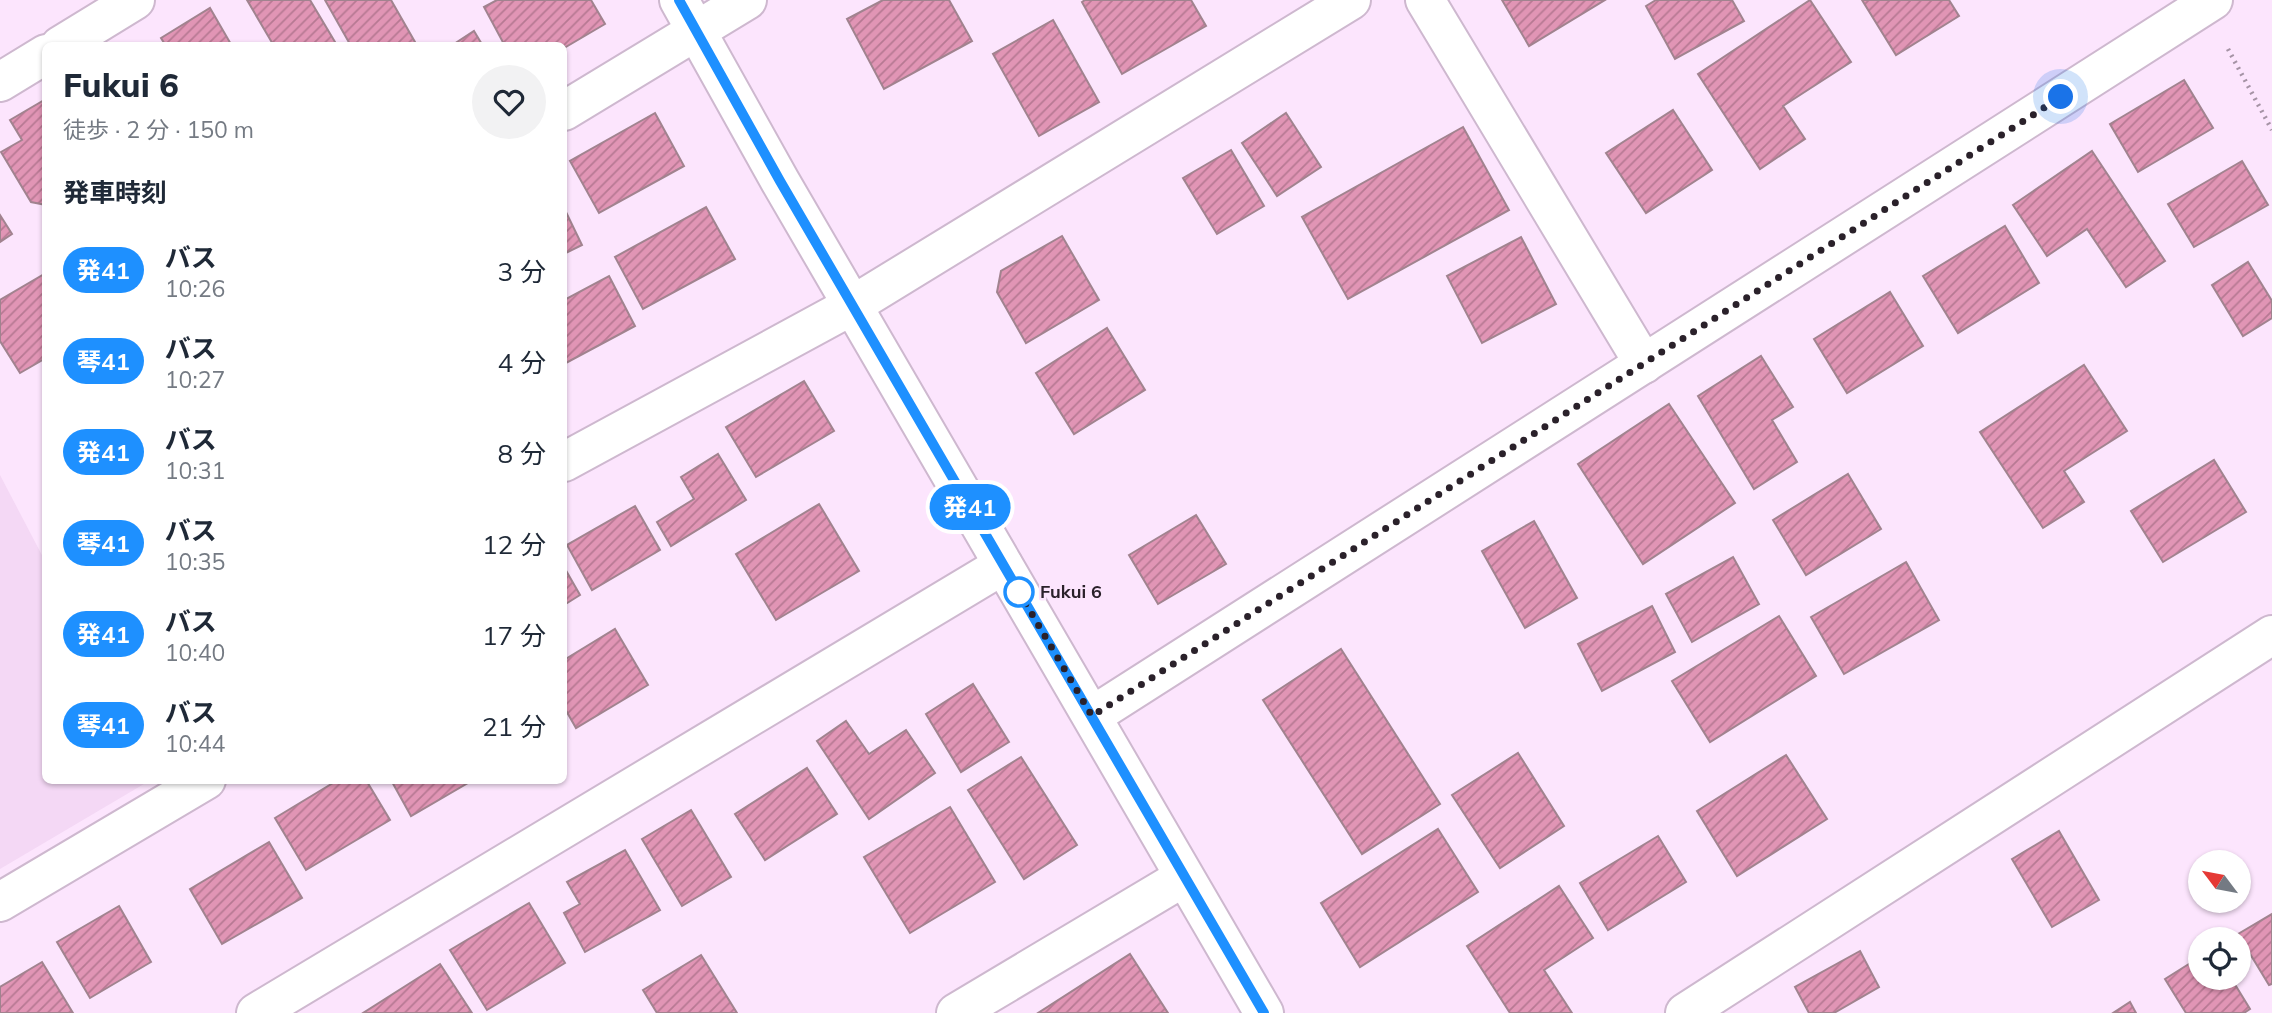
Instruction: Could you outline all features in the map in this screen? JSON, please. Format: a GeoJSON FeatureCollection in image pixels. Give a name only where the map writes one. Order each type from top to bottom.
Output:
{"type":"FeatureCollection","features":[{"type":"Feature","properties":{"kind":"street"},"geometry":{"type":"LineString","coordinates":[[67,42],[135,0]]}},
{"type":"Feature","properties":{"kind":"street"},"geometry":{"type":"LineString","coordinates":[[567,109],[687,15],[747,0]]}},
{"type":"Feature","properties":{"kind":"street"},"geometry":{"type":"LineString","coordinates":[[567,460],[853,305],[1351,0]]}},
{"type":"Feature","properties":{"kind":"street"},"geometry":{"type":"LineString","coordinates":[[1425,0],[1644,364]]}},
{"type":"Feature","properties":{"kind":"street"},"geometry":{"type":"LineString","coordinates":[[1092,716],[1644,364],[2189,7]]}},
{"type":"Feature","properties":{"kind":"street"},"geometry":{"type":"LineString","coordinates":[[687,15],[1264,1013]]}},
{"type":"Feature","properties":{"kind":"street"},"geometry":{"type":"LineString","coordinates":[[0,82],[42,56]]}},
{"type":"Feature","properties":{"kind":"street"},"geometry":{"type":"LineString","coordinates":[[256,1013],[1003,565]]}},
{"type":"Feature","properties":{"kind":"street"},"geometry":{"type":"LineString","coordinates":[[1685,1013],[2272,635]]}},
{"type":"Feature","properties":{"kind":"street"},"geometry":{"type":"LineString","coordinates":[[0,902],[199,784]]}},
{"type":"Feature","properties":{"kind":"street"},"geometry":{"type":"LineString","coordinates":[[956,1013],[1184,877]]}},
{"type":"Feature","properties":{"kind":"path"},"geometry":{"type":"LineString","coordinates":[[2189,7],[2272,130]]}},
{"type":"Feature","properties":{"kind":"shaded area"},"geometry":{"type":"Polygon","coordinates":[[[0,475],[42,555],[42,784],[144,784],[0,869],[0,475]]]}},
{"type":"Feature","properties":{"kind":"building"},"geometry":{"type":"Polygon","coordinates":[[[247,0],[310,0],[335,42],[272,42],[247,0]]]}},
{"type":"Feature","properties":{"kind":"building"},"geometry":{"type":"Polygon","coordinates":[[[325,0],[391,0],[415,42],[349,42],[325,0]]]}},
{"type":"Feature","properties":{"kind":"building"},"geometry":{"type":"Polygon","coordinates":[[[497,0],[591,0],[605,24],[567,46],[567,42],[503,42],[484,7],[497,0]]]}},
{"type":"Feature","properties":{"kind":"building"},"geometry":{"type":"Polygon","coordinates":[[[883,0],[949,0],[972,41],[884,89],[847,19],[883,0]]]}},
{"type":"Feature","properties":{"kind":"building"},"geometry":{"type":"Polygon","coordinates":[[[1191,0],[1206,26],[1122,74],[1082,2],[1191,0]]]}},
{"type":"Feature","properties":{"kind":"building"},"geometry":{"type":"Polygon","coordinates":[[[1502,0],[1605,0],[1529,46],[1502,0]]]}},
{"type":"Feature","properties":{"kind":"building"},"geometry":{"type":"Polygon","coordinates":[[[1656,0],[1732,0],[1744,21],[1675,59],[1646,6],[1656,0]]]}},
{"type":"Feature","properties":{"kind":"building"},"geometry":{"type":"Polygon","coordinates":[[[1810,0],[1851,62],[1783,106],[1805,139],[1760,169],[1698,74],[1810,0]]]}},
{"type":"Feature","properties":{"kind":"building"},"geometry":{"type":"Polygon","coordinates":[[[1862,0],[1949,0],[1959,16],[1896,55],[1862,0]]]}},
{"type":"Feature","properties":{"kind":"building"},"geometry":{"type":"Polygon","coordinates":[[[210,8],[230,42],[164,42],[161,38],[210,8]]]}},
{"type":"Feature","properties":{"kind":"building"},"geometry":{"type":"Polygon","coordinates":[[[1053,20],[1099,102],[1039,136],[993,54],[1053,20]]]}},
{"type":"Feature","properties":{"kind":"building"},"geometry":{"type":"Polygon","coordinates":[[[474,31],[481,42],[457,42],[474,31]]]}},
{"type":"Feature","properties":{"kind":"building"},"geometry":{"type":"Polygon","coordinates":[[[2184,80],[2213,128],[2138,172],[2110,124],[2184,80]]]}},
{"type":"Feature","properties":{"kind":"building"},"geometry":{"type":"Polygon","coordinates":[[[42,101],[42,204],[31,202],[1,152],[22,140],[10,120],[42,101]]]}},
{"type":"Feature","properties":{"kind":"building"},"geometry":{"type":"Polygon","coordinates":[[[1673,110],[1712,170],[1646,213],[1606,153],[1673,110]]]}},
{"type":"Feature","properties":{"kind":"building"},"geometry":{"type":"Polygon","coordinates":[[[655,113],[684,166],[599,213],[570,161],[655,113]]]}},
{"type":"Feature","properties":{"kind":"building"},"geometry":{"type":"Polygon","coordinates":[[[1286,113],[1321,167],[1277,196],[1242,143],[1286,113]]]}},
{"type":"Feature","properties":{"kind":"building"},"geometry":{"type":"Polygon","coordinates":[[[1463,127],[1509,210],[1348,299],[1302,217],[1463,127]]]}},
{"type":"Feature","properties":{"kind":"building"},"geometry":{"type":"Polygon","coordinates":[[[1231,150],[1264,206],[1217,234],[1183,178],[1231,150]]]}},
{"type":"Feature","properties":{"kind":"building"},"geometry":{"type":"Polygon","coordinates":[[[2092,151],[2165,261],[2126,287],[2087,229],[2047,256],[2013,205],[2092,151]]]}},
{"type":"Feature","properties":{"kind":"building"},"geometry":{"type":"Polygon","coordinates":[[[2242,161],[2268,205],[2194,247],[2168,204],[2242,161]]]}},
{"type":"Feature","properties":{"kind":"building"},"geometry":{"type":"Polygon","coordinates":[[[706,207],[735,259],[643,309],[615,257],[706,207]]]}},
{"type":"Feature","properties":{"kind":"building"},"geometry":{"type":"Polygon","coordinates":[[[567,214],[582,245],[567,252],[567,214]]]}},
{"type":"Feature","properties":{"kind":"building"},"geometry":{"type":"Polygon","coordinates":[[[0,215],[12,234],[0,242],[0,215]]]}},
{"type":"Feature","properties":{"kind":"building"},"geometry":{"type":"Polygon","coordinates":[[[2005,226],[2039,283],[1958,333],[1923,276],[2005,226]]]}},
{"type":"Feature","properties":{"kind":"building"},"geometry":{"type":"Polygon","coordinates":[[[1062,236],[1099,300],[1026,343],[997,292],[1001,271],[1062,236]]]}},
{"type":"Feature","properties":{"kind":"building"},"geometry":{"type":"Polygon","coordinates":[[[1521,237],[1556,304],[1482,343],[1447,276],[1521,237]]]}},
{"type":"Feature","properties":{"kind":"building"},"geometry":{"type":"Polygon","coordinates":[[[2248,262],[2272,301],[2272,318],[2243,336],[2212,285],[2248,262]]]}},
{"type":"Feature","properties":{"kind":"building"},"geometry":{"type":"Polygon","coordinates":[[[42,275],[42,360],[20,373],[0,341],[0,300],[42,275]]]}},
{"type":"Feature","properties":{"kind":"building"},"geometry":{"type":"Polygon","coordinates":[[[609,276],[635,326],[567,362],[567,298],[609,276]]]}},
{"type":"Feature","properties":{"kind":"building"},"geometry":{"type":"Polygon","coordinates":[[[1890,292],[1923,346],[1847,393],[1814,339],[1890,292]]]}},
{"type":"Feature","properties":{"kind":"building"},"geometry":{"type":"Polygon","coordinates":[[[1107,328],[1145,390],[1074,434],[1036,373],[1107,328]]]}},
{"type":"Feature","properties":{"kind":"building"},"geometry":{"type":"Polygon","coordinates":[[[1761,356],[1793,407],[1772,420],[1797,462],[1754,489],[1698,396],[1761,356]]]}},
{"type":"Feature","properties":{"kind":"building"},"geometry":{"type":"Polygon","coordinates":[[[2084,365],[2127,431],[2064,471],[2084,502],[2043,528],[1980,432],[2084,365]]]}},
{"type":"Feature","properties":{"kind":"building"},"geometry":{"type":"Polygon","coordinates":[[[804,381],[834,431],[756,477],[726,427],[804,381]]]}},
{"type":"Feature","properties":{"kind":"building"},"geometry":{"type":"Polygon","coordinates":[[[1669,404],[1735,503],[1643,564],[1578,464],[1669,404]]]}},
{"type":"Feature","properties":{"kind":"building"},"geometry":{"type":"Polygon","coordinates":[[[718,454],[746,500],[671,546],[657,522],[694,499],[681,477],[718,454]]]}},
{"type":"Feature","properties":{"kind":"building"},"geometry":{"type":"Polygon","coordinates":[[[2214,460],[2246,512],[2163,562],[2131,511],[2214,460]]]}},
{"type":"Feature","properties":{"kind":"building"},"geometry":{"type":"Polygon","coordinates":[[[1848,474],[1881,529],[1806,575],[1773,520],[1848,474]]]}},
{"type":"Feature","properties":{"kind":"building"},"geometry":{"type":"Polygon","coordinates":[[[819,504],[859,571],[776,620],[736,554],[819,504]]]}},
{"type":"Feature","properties":{"kind":"building"},"geometry":{"type":"Polygon","coordinates":[[[635,506],[660,550],[592,590],[567,545],[635,506]]]}},
{"type":"Feature","properties":{"kind":"building"},"geometry":{"type":"Polygon","coordinates":[[[1196,515],[1226,564],[1158,604],[1129,555],[1196,515]]]}},
{"type":"Feature","properties":{"kind":"building"},"geometry":{"type":"Polygon","coordinates":[[[1534,521],[1577,598],[1525,628],[1482,551],[1534,521]]]}},
{"type":"Feature","properties":{"kind":"building"},"geometry":{"type":"Polygon","coordinates":[[[1733,557],[1759,604],[1692,642],[1666,594],[1733,557]]]}},
{"type":"Feature","properties":{"kind":"building"},"geometry":{"type":"Polygon","coordinates":[[[1906,562],[1939,620],[1844,674],[1811,617],[1906,562]]]}},
{"type":"Feature","properties":{"kind":"building"},"geometry":{"type":"Polygon","coordinates":[[[567,572],[580,595],[567,603],[567,572]]]}},
{"type":"Feature","properties":{"kind":"building"},"geometry":{"type":"Polygon","coordinates":[[[1652,606],[1675,652],[1602,691],[1578,644],[1652,606]]]}},
{"type":"Feature","properties":{"kind":"building"},"geometry":{"type":"Polygon","coordinates":[[[1779,616],[1816,676],[1710,742],[1672,681],[1779,616]]]}},
{"type":"Feature","properties":{"kind":"building"},"geometry":{"type":"Polygon","coordinates":[[[615,629],[648,685],[576,728],[567,712],[567,658],[615,629]]]}},
{"type":"Feature","properties":{"kind":"building"},"geometry":{"type":"Polygon","coordinates":[[[1341,649],[1440,804],[1362,854],[1263,700],[1341,649]]]}},
{"type":"Feature","properties":{"kind":"building"},"geometry":{"type":"Polygon","coordinates":[[[973,684],[1009,742],[961,772],[926,714],[973,684]]]}},
{"type":"Feature","properties":{"kind":"building"},"geometry":{"type":"Polygon","coordinates":[[[846,721],[869,754],[906,730],[935,773],[869,819],[817,741],[846,721]]]}},
{"type":"Feature","properties":{"kind":"building"},"geometry":{"type":"Polygon","coordinates":[[[1518,753],[1564,826],[1500,868],[1452,795],[1518,753]]]}},
{"type":"Feature","properties":{"kind":"building"},"geometry":{"type":"Polygon","coordinates":[[[1786,755],[1827,819],[1737,876],[1697,811],[1786,755]]]}},
{"type":"Feature","properties":{"kind":"building"},"geometry":{"type":"Polygon","coordinates":[[[1021,757],[1077,845],[1024,879],[968,790],[1021,757]]]}},
{"type":"Feature","properties":{"kind":"building"},"geometry":{"type":"Polygon","coordinates":[[[807,768],[837,814],[765,860],[735,814],[807,768]]]}},
{"type":"Feature","properties":{"kind":"building"},"geometry":{"type":"Polygon","coordinates":[[[331,784],[368,784],[390,820],[306,870],[275,818],[331,784]]]}},
{"type":"Feature","properties":{"kind":"building"},"geometry":{"type":"Polygon","coordinates":[[[393,784],[466,784],[411,816],[393,784]]]}},
{"type":"Feature","properties":{"kind":"building"},"geometry":{"type":"Polygon","coordinates":[[[950,807],[995,882],[910,933],[864,857],[950,807]]]}},
{"type":"Feature","properties":{"kind":"building"},"geometry":{"type":"Polygon","coordinates":[[[691,810],[731,877],[682,906],[642,839],[691,810]]]}},
{"type":"Feature","properties":{"kind":"building"},"geometry":{"type":"Polygon","coordinates":[[[1438,829],[1478,892],[1360,967],[1321,903],[1438,829]]]}},
{"type":"Feature","properties":{"kind":"building"},"geometry":{"type":"Polygon","coordinates":[[[2059,831],[2099,900],[2052,927],[2012,859],[2059,831]]]}},
{"type":"Feature","properties":{"kind":"building"},"geometry":{"type":"Polygon","coordinates":[[[1658,836],[1686,882],[1608,930],[1580,883],[1658,836]]]}},
{"type":"Feature","properties":{"kind":"building"},"geometry":{"type":"Polygon","coordinates":[[[269,842],[302,898],[222,944],[190,889],[269,842]]]}},
{"type":"Feature","properties":{"kind":"building"},"geometry":{"type":"Polygon","coordinates":[[[625,850],[660,910],[585,952],[564,913],[580,904],[567,882],[625,850]]]}},
{"type":"Feature","properties":{"kind":"building"},"geometry":{"type":"Polygon","coordinates":[[[1559,886],[1593,938],[1544,970],[1572,1013],[1510,1013],[1467,946],[1559,886]]]}},
{"type":"Feature","properties":{"kind":"building"},"geometry":{"type":"Polygon","coordinates":[[[529,903],[565,963],[487,1010],[450,950],[529,903]]]}},
{"type":"Feature","properties":{"kind":"building"},"geometry":{"type":"Polygon","coordinates":[[[119,906],[151,962],[90,998],[57,942],[119,906]]]}},
{"type":"Feature","properties":{"kind":"building"},"geometry":{"type":"Polygon","coordinates":[[[2272,914],[2272,984],[2269,985],[2251,955],[2250,927],[2272,914]]]}},
{"type":"Feature","properties":{"kind":"building"},"geometry":{"type":"Polygon","coordinates":[[[1860,951],[1879,987],[1834,1013],[1809,1013],[1795,987],[1860,951]]]}},
{"type":"Feature","properties":{"kind":"building"},"geometry":{"type":"Polygon","coordinates":[[[1130,954],[1168,1013],[1038,1013],[1130,954]]]}},
{"type":"Feature","properties":{"kind":"building"},"geometry":{"type":"Polygon","coordinates":[[[701,955],[737,1013],[657,1013],[643,990],[701,955]]]}},
{"type":"Feature","properties":{"kind":"building"},"geometry":{"type":"Polygon","coordinates":[[[42,962],[73,1013],[0,1013],[0,987],[42,962]]]}},
{"type":"Feature","properties":{"kind":"building"},"geometry":{"type":"Polygon","coordinates":[[[440,964],[472,1013],[363,1013],[440,964]]]}},
{"type":"Feature","properties":{"kind":"building"},"geometry":{"type":"Polygon","coordinates":[[[2188,965],[2188,990],[2238,990],[2250,1009],[2244,1013],[2186,1013],[2165,979],[2188,965]]]}},
{"type":"Feature","properties":{"kind":"building"},"geometry":{"type":"Polygon","coordinates":[[[2130,1002],[2136,1013],[2113,1013],[2130,1002]]]}},
{"type":"Feature","properties":{"kind":"bus line","name":"発41"},"geometry":{"type":"LineString","coordinates":[[679,0],[780,181],[1264,1013]]}},
{"type":"Feature","properties":{"kind":"place","name":"Fukui 6"},"geometry":{"type":"Point","coordinates":[1019,592]}},
{"type":"Feature","properties":{"kind":"route"},"geometry":{"type":"LineString","coordinates":[[1019,592],[1016,587],[1092,716],[2061,97]]}}]}
